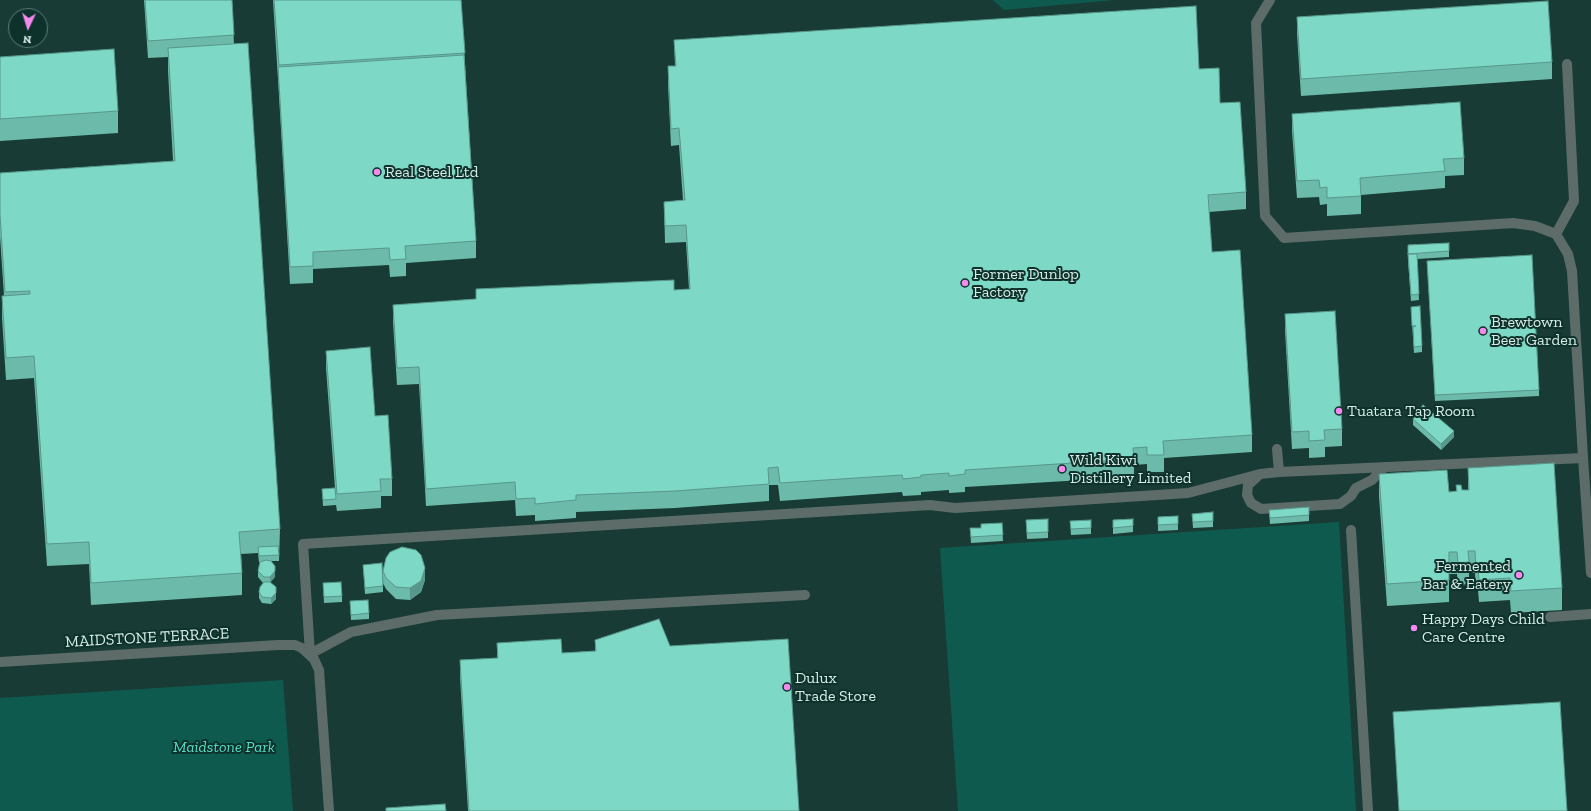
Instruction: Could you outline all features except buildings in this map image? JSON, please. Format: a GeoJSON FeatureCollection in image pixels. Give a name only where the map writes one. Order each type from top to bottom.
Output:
{"type":"FeatureCollection","features":[{"type":"Feature","properties":{"kind":"street"},"geometry":{"type":"LineString","coordinates":[[1270,0],[1256,23],[1265,216],[1284,238],[1513,223],[1535,226],[1556,234],[1568,254],[1572,271],[1591,573]]}},
{"type":"Feature","properties":{"kind":"street"},"geometry":{"type":"LineString","coordinates":[[1556,234],[1574,200],[1568,64]]}},
{"type":"Feature","properties":{"kind":"street"},"geometry":{"type":"LineString","coordinates":[[1276,449],[1279,472]]}},
{"type":"Feature","properties":{"kind":"street"},"geometry":{"type":"LineString","coordinates":[[329,811],[320,678],[318,664],[310,654],[303,544],[922,506],[955,508],[1188,493],[1260,474],[1279,472],[1583,458]]}},
{"type":"Feature","properties":{"kind":"street"},"geometry":{"type":"LineString","coordinates":[[1260,474],[1248,485],[1247,495],[1251,503],[1261,509],[1340,504],[1351,496],[1356,488],[1372,480],[1385,467]]}},
{"type":"Feature","properties":{"kind":"street"},"geometry":{"type":"LineString","coordinates":[[1351,530],[1368,811]]}},
{"type":"Feature","properties":{"kind":"street"},"geometry":{"type":"LineString","coordinates":[[310,654],[351,632],[437,615],[805,595]]}},
{"type":"Feature","properties":{"kind":"street"},"geometry":{"type":"LineString","coordinates":[[1550,617],[1591,614]]}},
{"type":"Feature","properties":{"kind":"street","name":"MAIDSTONE TERRACE"},"geometry":{"type":"LineString","coordinates":[[0,662],[295,645],[310,654]]}},
{"type":"Feature","properties":{"kind":"green space"},"geometry":{"type":"Polygon","coordinates":[[[993,0],[1115,0],[1004,10],[993,0]]]}},
{"type":"Feature","properties":{"kind":"green space"},"geometry":{"type":"Polygon","coordinates":[[[1339,522],[1356,811],[958,811],[940,548],[1339,522]]]}},
{"type":"Feature","properties":{"kind":"green space","name":"Maidstone Park"},"geometry":{"type":"Polygon","coordinates":[[[283,680],[293,811],[0,811],[0,698],[283,680]]]}},
{"type":"Feature","properties":{"kind":"place","name":"Real Steel Ltd"},"geometry":{"type":"Point","coordinates":[377,172]}},
{"type":"Feature","properties":{"kind":"place","name":"Former Dunlop Factory"},"geometry":{"type":"Point","coordinates":[965,283]}},
{"type":"Feature","properties":{"kind":"place","name":"Brewtown Beer Garden"},"geometry":{"type":"Point","coordinates":[1483,331]}},
{"type":"Feature","properties":{"kind":"place","name":"Tuatara Tap Room"},"geometry":{"type":"Point","coordinates":[1339,411]}},
{"type":"Feature","properties":{"kind":"place","name":"Wild Kiwi Distillery Limited"},"geometry":{"type":"Point","coordinates":[1062,469]}},
{"type":"Feature","properties":{"kind":"place","name":"Fermented Bar & Eatery"},"geometry":{"type":"Point","coordinates":[1519,575]}},
{"type":"Feature","properties":{"kind":"place","name":"Happy Days Child Care Centre"},"geometry":{"type":"Point","coordinates":[1414,628]}},
{"type":"Feature","properties":{"kind":"place","name":"Dulux Trade Store"},"geometry":{"type":"Point","coordinates":[787,687]}}]}
